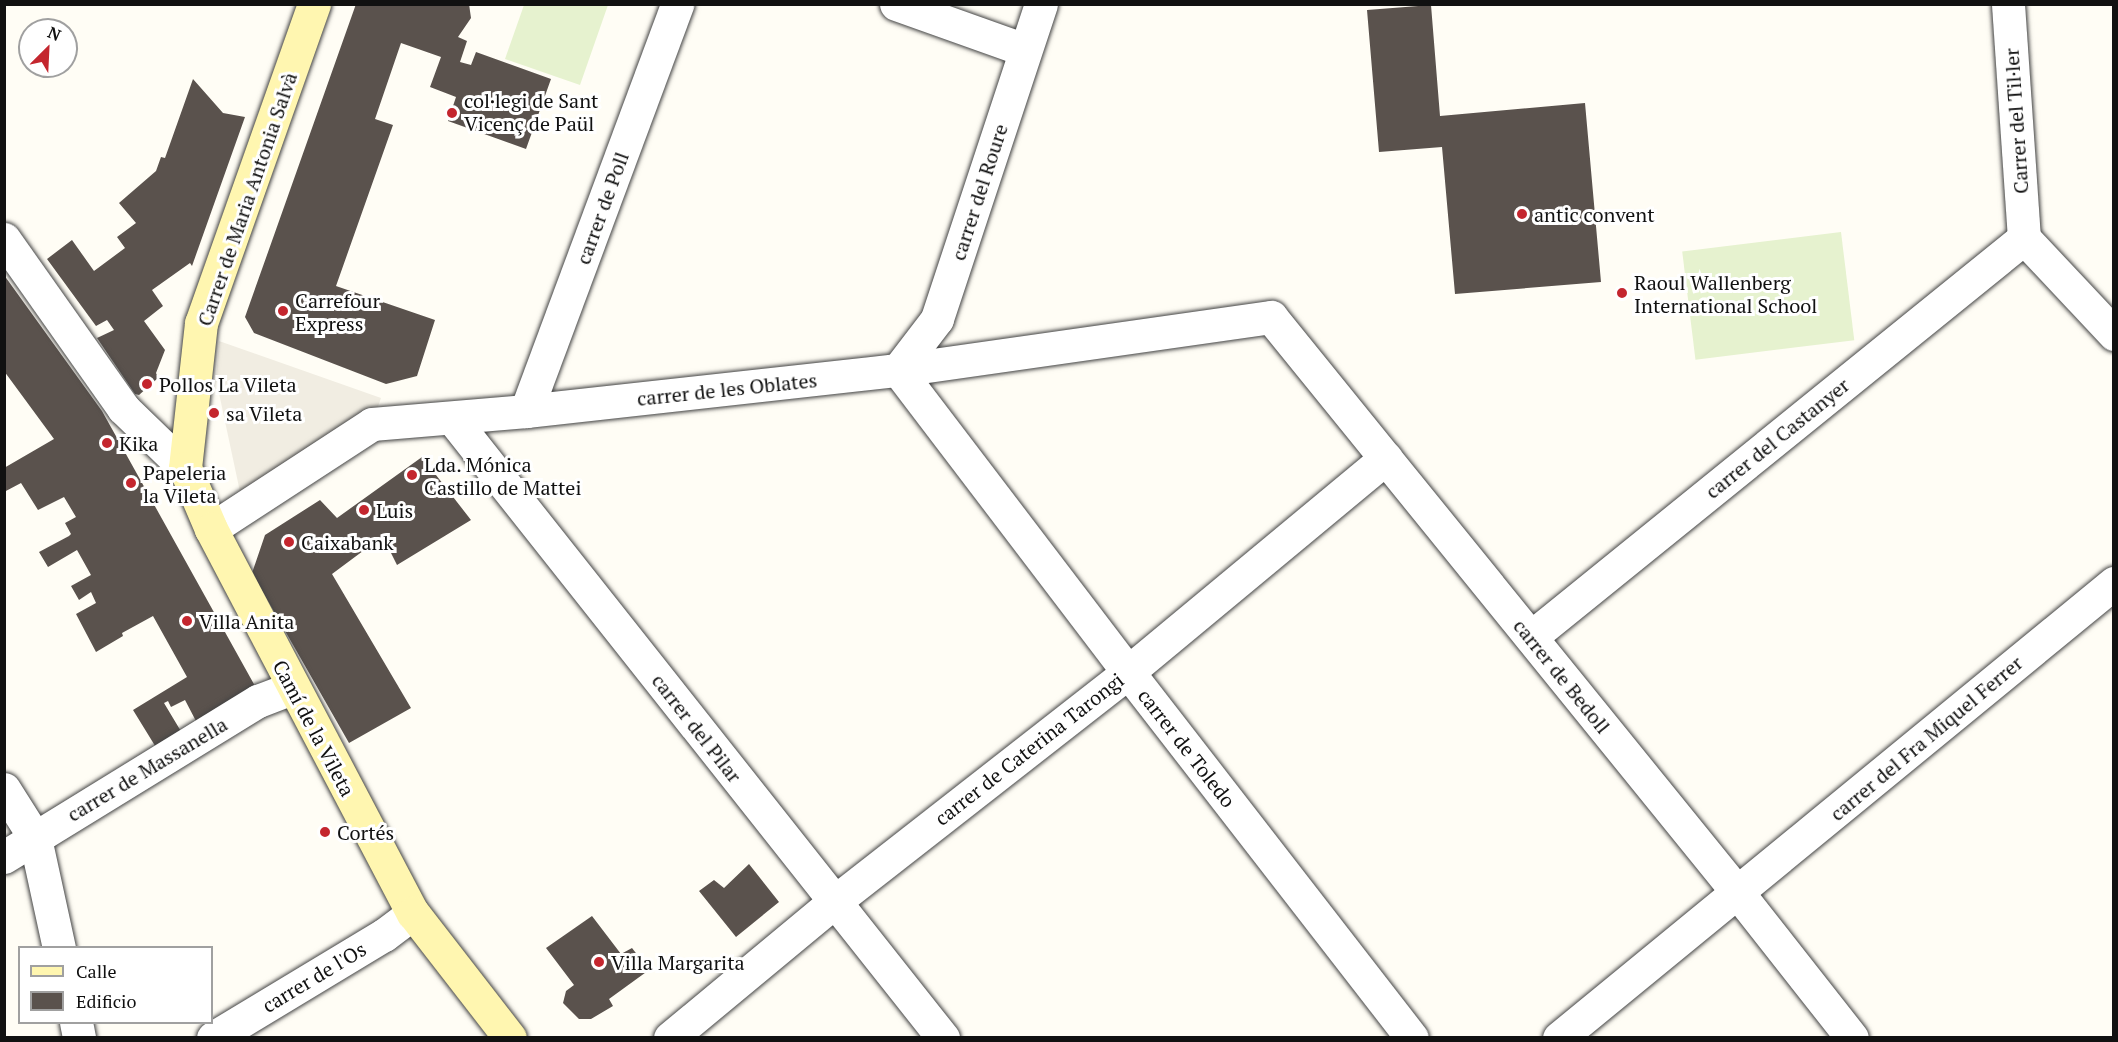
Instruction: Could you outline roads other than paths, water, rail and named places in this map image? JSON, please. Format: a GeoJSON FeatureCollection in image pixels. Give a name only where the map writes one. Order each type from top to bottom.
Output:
{"type":"FeatureCollection","features":[{"type":"Feature","properties":{"kind":"street","name":"Carrer de Maria Antonia Salvà"},"geometry":{"type":"LineString","coordinates":[[185,468],[201,322],[314,4]]}},
{"type":"Feature","properties":{"kind":"street","name":"carrer de Poll"},"geometry":{"type":"LineString","coordinates":[[526,411],[677,4]]}},
{"type":"Feature","properties":{"kind":"street"},"geometry":{"type":"LineString","coordinates":[[896,4],[1025,50]]}},
{"type":"Feature","properties":{"kind":"street","name":"carrer del Roure"},"geometry":{"type":"LineString","coordinates":[[898,370],[937,319],[1041,4]]}},
{"type":"Feature","properties":{"kind":"street","name":"Carrer del Til·ler"},"geometry":{"type":"LineString","coordinates":[[2008,4],[2024,238]]}},
{"type":"Feature","properties":{"kind":"street"},"geometry":{"type":"LineString","coordinates":[[2024,238],[2114,334]]}},
{"type":"Feature","properties":{"kind":"street","name":"carrer del Castanyer"},"geometry":{"type":"LineString","coordinates":[[1531,637],[2024,238]]}},
{"type":"Feature","properties":{"kind":"street","name":"Camí de la Vileta"},"geometry":{"type":"LineString","coordinates":[[4,239],[123,408],[185,468],[211,529],[292,688],[413,913],[510,1038]]}},
{"type":"Feature","properties":{"kind":"street","name":"carrer de les Oblates"},"geometry":{"type":"LineString","coordinates":[[211,529],[372,424],[526,411],[898,370],[1271,317]]}},
{"type":"Feature","properties":{"kind":"street","name":"carrer de Bedoll"},"geometry":{"type":"LineString","coordinates":[[1271,317],[1738,893],[1852,1038]]}},
{"type":"Feature","properties":{"kind":"street","name":"carrer de Toledo"},"geometry":{"type":"LineString","coordinates":[[898,370],[1128,672],[1412,1038]]}},
{"type":"Feature","properties":{"kind":"street","name":"carrer del Pilar"},"geometry":{"type":"LineString","coordinates":[[452,418],[943,1038]]}},
{"type":"Feature","properties":{"kind":"street","name":"carrer de Caterina Tarongi"},"geometry":{"type":"LineString","coordinates":[[670,1038],[834,902],[1128,672],[1386,458]]}},
{"type":"Feature","properties":{"kind":"street","name":"carrer del Fra Miquel Ferrer"},"geometry":{"type":"LineString","coordinates":[[1738,893],[2114,583]]}},
{"type":"Feature","properties":{"kind":"street","name":"carrer de Massanella"},"geometry":{"type":"LineString","coordinates":[[4,857],[258,701],[292,688]]}},
{"type":"Feature","properties":{"kind":"street"},"geometry":{"type":"LineString","coordinates":[[4,789],[35,838],[59,946]]}},
{"type":"Feature","properties":{"kind":"street"},"geometry":{"type":"LineString","coordinates":[[1559,1038],[1738,893]]}},
{"type":"Feature","properties":{"kind":"street","name":"carrer de l'Os"},"geometry":{"type":"LineString","coordinates":[[213,1038],[384,935],[413,913]]}},
{"type":"Feature","properties":{"kind":"place","name":"col·legi de Sant Vicenç de Paül"},"geometry":{"type":"Point","coordinates":[452,113]}},
{"type":"Feature","properties":{"kind":"place","name":"antic convent"},"geometry":{"type":"Point","coordinates":[1522,214]}},
{"type":"Feature","properties":{"kind":"place","name":"Raoul Wallenberg International School"},"geometry":{"type":"Point","coordinates":[1622,293]}},
{"type":"Feature","properties":{"kind":"place","name":"Carrefour Express"},"geometry":{"type":"Point","coordinates":[283,311]}},
{"type":"Feature","properties":{"kind":"place","name":"Pollos La Vileta"},"geometry":{"type":"Point","coordinates":[147,384]}},
{"type":"Feature","properties":{"kind":"place","name":"sa Vileta"},"geometry":{"type":"Point","coordinates":[214,413]}},
{"type":"Feature","properties":{"kind":"place","name":"Kika"},"geometry":{"type":"Point","coordinates":[107,443]}},
{"type":"Feature","properties":{"kind":"place","name":"Lda. Mónica Castillo de Mattei"},"geometry":{"type":"Point","coordinates":[412,475]}},
{"type":"Feature","properties":{"kind":"place","name":"Papeleria la Vileta"},"geometry":{"type":"Point","coordinates":[131,483]}},
{"type":"Feature","properties":{"kind":"place","name":"Luis"},"geometry":{"type":"Point","coordinates":[364,510]}},
{"type":"Feature","properties":{"kind":"place","name":"Caixabank"},"geometry":{"type":"Point","coordinates":[289,542]}},
{"type":"Feature","properties":{"kind":"place","name":"Villa Anita"},"geometry":{"type":"Point","coordinates":[187,621]}},
{"type":"Feature","properties":{"kind":"place","name":"Cortés"},"geometry":{"type":"Point","coordinates":[325,832]}},
{"type":"Feature","properties":{"kind":"place","name":"Villa Margarita"},"geometry":{"type":"Point","coordinates":[599,962]}}]}
